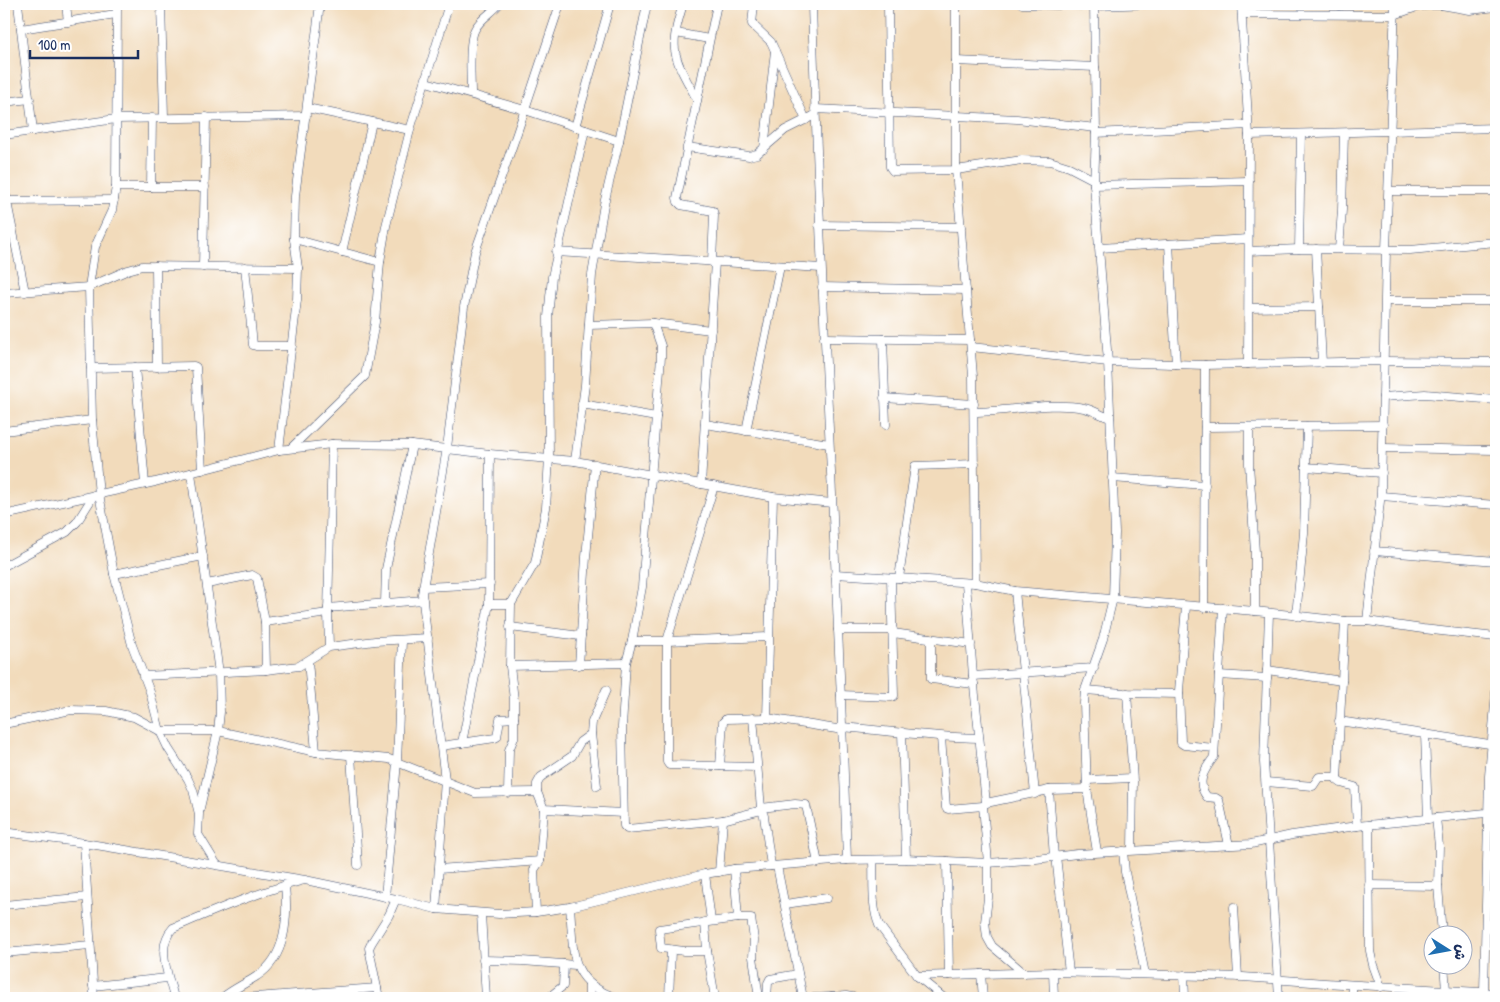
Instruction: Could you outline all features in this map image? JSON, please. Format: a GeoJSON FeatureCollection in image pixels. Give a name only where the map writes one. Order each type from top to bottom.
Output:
{"type":"FeatureCollection","features":[{"type":"Feature","properties":{"kind":"street"},"geometry":{"type":"LineString","coordinates":[[18,4],[33,131]]}},
{"type":"Feature","properties":{"kind":"street"},"geometry":{"type":"LineString","coordinates":[[66,4],[68,22]]}},
{"type":"Feature","properties":{"kind":"street"},"geometry":{"type":"LineString","coordinates":[[116,4],[116,187],[112,210],[95,248],[89,287],[96,495],[132,645],[150,692],[160,731],[168,748],[188,779],[199,814]]}},
{"type":"Feature","properties":{"kind":"street"},"geometry":{"type":"LineString","coordinates":[[161,4],[164,118]]}},
{"type":"Feature","properties":{"kind":"street"},"geometry":{"type":"LineString","coordinates":[[279,450],[297,300],[298,268],[294,240],[295,196],[320,4]]}},
{"type":"Feature","properties":{"kind":"street"},"geometry":{"type":"LineString","coordinates":[[291,448],[365,376],[375,322],[380,262],[386,226],[410,130],[449,4]]}},
{"type":"Feature","properties":{"kind":"street"},"geometry":{"type":"LineString","coordinates":[[471,94],[472,36],[475,28],[499,4]]}},
{"type":"Feature","properties":{"kind":"street"},"geometry":{"type":"LineString","coordinates":[[436,909],[445,780],[423,587],[447,448],[464,307],[475,252],[560,4]]}},
{"type":"Feature","properties":{"kind":"street"},"geometry":{"type":"LineString","coordinates":[[575,126],[610,4]]}},
{"type":"Feature","properties":{"kind":"street"},"geometry":{"type":"LineString","coordinates":[[575,461],[595,255],[604,204],[647,4]]}},
{"type":"Feature","properties":{"kind":"street"},"geometry":{"type":"LineString","coordinates":[[682,4],[675,48],[677,57],[697,100]]}},
{"type":"Feature","properties":{"kind":"street"},"geometry":{"type":"LineString","coordinates":[[701,484],[711,330],[714,216],[712,211],[681,205],[677,198],[717,4]]}},
{"type":"Feature","properties":{"kind":"street"},"geometry":{"type":"LineString","coordinates":[[754,4],[752,24],[767,36],[775,49],[806,120]]}},
{"type":"Feature","properties":{"kind":"street"},"geometry":{"type":"LineString","coordinates":[[812,4],[819,225],[843,728],[847,860]]}},
{"type":"Feature","properties":{"kind":"street"},"geometry":{"type":"LineString","coordinates":[[888,4],[890,167],[893,171],[956,170],[1022,160],[1050,161],[1069,167],[1094,183],[1249,180]]}},
{"type":"Feature","properties":{"kind":"street"},"geometry":{"type":"LineString","coordinates":[[956,4],[956,170],[974,408],[975,584]]}},
{"type":"Feature","properties":{"kind":"street"},"geometry":{"type":"LineString","coordinates":[[1022,4],[1152,4]]}},
{"type":"Feature","properties":{"kind":"street"},"geometry":{"type":"LineString","coordinates":[[1241,4],[1248,125],[1248,364]]}},
{"type":"Feature","properties":{"kind":"street"},"geometry":{"type":"LineString","coordinates":[[1367,622],[1382,473],[1386,250],[1395,4]]}},
{"type":"Feature","properties":{"kind":"street"},"geometry":{"type":"LineString","coordinates":[[1094,5],[1096,131],[1094,183],[1108,362],[1115,533],[1113,598],[1103,639],[1085,690],[1084,703],[1087,789],[1097,852]]}},
{"type":"Feature","properties":{"kind":"street"},"geometry":{"type":"LineString","coordinates":[[1242,14],[1394,15],[1420,6],[1441,5],[1470,10],[1496,7]]}},
{"type":"Feature","properties":{"kind":"street"},"geometry":{"type":"LineString","coordinates":[[20,29],[116,14]]}},
{"type":"Feature","properties":{"kind":"street"},"geometry":{"type":"LineString","coordinates":[[676,33],[709,39]]}},
{"type":"Feature","properties":{"kind":"street"},"geometry":{"type":"LineString","coordinates":[[764,148],[775,49]]}},
{"type":"Feature","properties":{"kind":"street"},"geometry":{"type":"LineString","coordinates":[[956,61],[1095,67]]}},
{"type":"Feature","properties":{"kind":"street"},"geometry":{"type":"LineString","coordinates":[[426,82],[525,110],[619,141]]}},
{"type":"Feature","properties":{"kind":"street"},"geometry":{"type":"LineString","coordinates":[[4,102],[30,99]]}},
{"type":"Feature","properties":{"kind":"street"},"geometry":{"type":"LineString","coordinates":[[4,135],[116,118],[206,117],[306,112],[410,130]]}},
{"type":"Feature","properties":{"kind":"street"},"geometry":{"type":"LineString","coordinates":[[687,147],[742,156],[758,154],[785,130],[806,120],[815,112],[955,115],[1017,119],[1096,131],[1248,125]]}},
{"type":"Feature","properties":{"kind":"street"},"geometry":{"type":"LineString","coordinates":[[204,267],[206,117]]}},
{"type":"Feature","properties":{"kind":"street"},"geometry":{"type":"LineString","coordinates":[[152,118],[152,187]]}},
{"type":"Feature","properties":{"kind":"street"},"geometry":{"type":"LineString","coordinates":[[342,252],[372,122]]}},
{"type":"Feature","properties":{"kind":"street"},"geometry":{"type":"LineString","coordinates":[[1248,135],[1496,128]]}},
{"type":"Feature","properties":{"kind":"street"},"geometry":{"type":"LineString","coordinates":[[508,793],[509,750],[514,738],[514,700],[510,666],[511,604],[536,561],[546,508],[549,458],[548,317],[552,277],[556,252],[585,130]]}},
{"type":"Feature","properties":{"kind":"street"},"geometry":{"type":"LineString","coordinates":[[1339,249],[1344,133]]}},
{"type":"Feature","properties":{"kind":"street"},"geometry":{"type":"LineString","coordinates":[[1299,249],[1301,134]]}},
{"type":"Feature","properties":{"kind":"street"},"geometry":{"type":"LineString","coordinates":[[4,187],[25,292]]}},
{"type":"Feature","properties":{"kind":"street"},"geometry":{"type":"LineString","coordinates":[[116,187],[205,187]]}},
{"type":"Feature","properties":{"kind":"street"},"geometry":{"type":"LineString","coordinates":[[1389,192],[1496,191]]}},
{"type":"Feature","properties":{"kind":"street"},"geometry":{"type":"LineString","coordinates":[[6,201],[114,200]]}},
{"type":"Feature","properties":{"kind":"street"},"geometry":{"type":"LineString","coordinates":[[819,225],[960,227]]}},
{"type":"Feature","properties":{"kind":"street"},"geometry":{"type":"LineString","coordinates":[[1100,248],[1248,239]]}},
{"type":"Feature","properties":{"kind":"street"},"geometry":{"type":"LineString","coordinates":[[294,240],[380,262]]}},
{"type":"Feature","properties":{"kind":"street"},"geometry":{"type":"LineString","coordinates":[[1249,250],[1410,250],[1496,242]]}},
{"type":"Feature","properties":{"kind":"street"},"geometry":{"type":"LineString","coordinates":[[1169,244],[1176,364]]}},
{"type":"Feature","properties":{"kind":"street"},"geometry":{"type":"LineString","coordinates":[[1316,249],[1322,363]]}},
{"type":"Feature","properties":{"kind":"street"},"geometry":{"type":"LineString","coordinates":[[556,252],[821,268]]}},
{"type":"Feature","properties":{"kind":"street"},"geometry":{"type":"LineString","coordinates":[[4,293],[89,287],[142,266],[298,268]]}},
{"type":"Feature","properties":{"kind":"street"},"geometry":{"type":"LineString","coordinates":[[156,266],[157,367]]}},
{"type":"Feature","properties":{"kind":"street"},"geometry":{"type":"LineString","coordinates":[[746,431],[780,266]]}},
{"type":"Feature","properties":{"kind":"street"},"geometry":{"type":"LineString","coordinates":[[245,267],[253,345],[292,346]]}},
{"type":"Feature","properties":{"kind":"street"},"geometry":{"type":"LineString","coordinates":[[822,287],[966,290]]}},
{"type":"Feature","properties":{"kind":"street"},"geometry":{"type":"LineString","coordinates":[[1386,301],[1496,301]]}},
{"type":"Feature","properties":{"kind":"street"},"geometry":{"type":"LineString","coordinates":[[1249,308],[1319,307]]}},
{"type":"Feature","properties":{"kind":"street"},"geometry":{"type":"LineString","coordinates":[[589,325],[653,323],[711,330]]}},
{"type":"Feature","properties":{"kind":"street"},"geometry":{"type":"LineString","coordinates":[[653,323],[662,351],[650,474],[642,587],[626,663],[622,727],[624,826],[627,830],[724,820],[761,809],[795,804],[806,805],[818,863]]}},
{"type":"Feature","properties":{"kind":"street"},"geometry":{"type":"LineString","coordinates":[[824,338],[970,343],[1108,362],[1205,365],[1384,361],[1496,362]]}},
{"type":"Feature","properties":{"kind":"street"},"geometry":{"type":"LineString","coordinates":[[883,339],[886,426]]}},
{"type":"Feature","properties":{"kind":"street"},"geometry":{"type":"LineString","coordinates":[[1204,608],[1205,365]]}},
{"type":"Feature","properties":{"kind":"street"},"geometry":{"type":"LineString","coordinates":[[91,368],[194,366],[197,369],[202,470]]}},
{"type":"Feature","properties":{"kind":"street"},"geometry":{"type":"LineString","coordinates":[[135,367],[145,484]]}},
{"type":"Feature","properties":{"kind":"street"},"geometry":{"type":"LineString","coordinates":[[1383,397],[1425,394],[1496,400]]}},
{"type":"Feature","properties":{"kind":"street"},"geometry":{"type":"LineString","coordinates":[[884,398],[1001,412],[1064,406],[1085,409],[1110,418]]}},
{"type":"Feature","properties":{"kind":"street"},"geometry":{"type":"LineString","coordinates":[[582,404],[656,417]]}},
{"type":"Feature","properties":{"kind":"street"},"geometry":{"type":"LineString","coordinates":[[4,431],[92,420]]}},
{"type":"Feature","properties":{"kind":"street"},"geometry":{"type":"LineString","coordinates":[[705,424],[829,444]]}},
{"type":"Feature","properties":{"kind":"street"},"geometry":{"type":"LineString","coordinates":[[1205,427],[1383,424]]}},
{"type":"Feature","properties":{"kind":"street"},"geometry":{"type":"LineString","coordinates":[[1296,616],[1304,533],[1307,426]]}},
{"type":"Feature","properties":{"kind":"street"},"geometry":{"type":"LineString","coordinates":[[1250,427],[1249,464],[1256,552],[1255,611]]}},
{"type":"Feature","properties":{"kind":"street"},"geometry":{"type":"LineString","coordinates":[[329,647],[328,611],[332,444]]}},
{"type":"Feature","properties":{"kind":"street"},"geometry":{"type":"LineString","coordinates":[[4,494],[5,514],[145,484],[279,450],[332,444],[412,445],[575,461],[773,497],[832,503]]}},
{"type":"Feature","properties":{"kind":"street"},"geometry":{"type":"LineString","coordinates":[[384,603],[386,569],[412,445]]}},
{"type":"Feature","properties":{"kind":"street"},"geometry":{"type":"LineString","coordinates":[[1382,448],[1496,450]]}},
{"type":"Feature","properties":{"kind":"street"},"geometry":{"type":"LineString","coordinates":[[462,743],[489,604],[490,454]]}},
{"type":"Feature","properties":{"kind":"street"},"geometry":{"type":"LineString","coordinates":[[579,665],[586,557],[595,464]]}},
{"type":"Feature","properties":{"kind":"street"},"geometry":{"type":"LineString","coordinates":[[841,695],[894,697],[893,631],[895,578],[915,466],[975,464]]}},
{"type":"Feature","properties":{"kind":"street"},"geometry":{"type":"LineString","coordinates":[[1306,467],[1382,473]]}},
{"type":"Feature","properties":{"kind":"street"},"geometry":{"type":"LineString","coordinates":[[191,473],[219,673],[220,712],[218,731],[199,814],[198,834],[217,865]]}},
{"type":"Feature","properties":{"kind":"street"},"geometry":{"type":"LineString","coordinates":[[1112,478],[1205,485]]}},
{"type":"Feature","properties":{"kind":"street"},"geometry":{"type":"LineString","coordinates":[[714,486],[667,641],[668,764],[756,768]]}},
{"type":"Feature","properties":{"kind":"street"},"geometry":{"type":"LineString","coordinates":[[4,566],[67,532],[77,522],[96,495]]}},
{"type":"Feature","properties":{"kind":"street"},"geometry":{"type":"LineString","coordinates":[[1380,496],[1496,505]]}},
{"type":"Feature","properties":{"kind":"street"},"geometry":{"type":"LineString","coordinates":[[768,718],[768,637],[773,497]]}},
{"type":"Feature","properties":{"kind":"street"},"geometry":{"type":"LineString","coordinates":[[1374,551],[1496,561]]}},
{"type":"Feature","properties":{"kind":"street"},"geometry":{"type":"LineString","coordinates":[[114,574],[203,556]]}},
{"type":"Feature","properties":{"kind":"street"},"geometry":{"type":"LineString","coordinates":[[835,574],[966,583],[1015,591],[1255,611],[1496,637]]}},
{"type":"Feature","properties":{"kind":"street"},"geometry":{"type":"LineString","coordinates":[[207,584],[252,575],[256,576],[265,622],[266,670]]}},
{"type":"Feature","properties":{"kind":"street"},"geometry":{"type":"LineString","coordinates":[[966,583],[985,805],[988,862],[988,898],[985,922],[987,937],[992,946],[1024,972]]}},
{"type":"Feature","properties":{"kind":"street"},"geometry":{"type":"LineString","coordinates":[[423,587],[490,584]]}},
{"type":"Feature","properties":{"kind":"street"},"geometry":{"type":"LineString","coordinates":[[1015,591],[1035,794]]}},
{"type":"Feature","properties":{"kind":"street"},"geometry":{"type":"LineString","coordinates":[[265,622],[384,603],[423,600]]}},
{"type":"Feature","properties":{"kind":"street"},"geometry":{"type":"LineString","coordinates":[[489,604],[511,604]]}},
{"type":"Feature","properties":{"kind":"street"},"geometry":{"type":"LineString","coordinates":[[1186,606],[1180,694],[1181,743],[1184,745],[1214,748]]}},
{"type":"Feature","properties":{"kind":"street"},"geometry":{"type":"LineString","coordinates":[[1223,608],[1214,757],[1206,766],[1202,775],[1201,785],[1207,797],[1219,800],[1229,845]]}},
{"type":"Feature","properties":{"kind":"street"},"geometry":{"type":"LineString","coordinates":[[1269,613],[1264,762],[1280,998]]}},
{"type":"Feature","properties":{"kind":"street"},"geometry":{"type":"LineString","coordinates":[[1345,621],[1337,778],[1341,784],[1355,787],[1357,826]]}},
{"type":"Feature","properties":{"kind":"street"},"geometry":{"type":"LineString","coordinates":[[510,627],[581,636]]}},
{"type":"Feature","properties":{"kind":"street"},"geometry":{"type":"LineString","coordinates":[[838,630],[893,631],[971,644]]}},
{"type":"Feature","properties":{"kind":"street"},"geometry":{"type":"LineString","coordinates":[[632,641],[768,637]]}},
{"type":"Feature","properties":{"kind":"street"},"geometry":{"type":"LineString","coordinates":[[143,676],[266,670],[299,666],[329,647],[428,638]]}},
{"type":"Feature","properties":{"kind":"street"},"geometry":{"type":"LineString","coordinates":[[930,638],[931,679],[973,680],[1022,672],[1094,668]]}},
{"type":"Feature","properties":{"kind":"street"},"geometry":{"type":"LineString","coordinates":[[385,897],[397,762],[402,640]]}},
{"type":"Feature","properties":{"kind":"street"},"geometry":{"type":"LineString","coordinates":[[308,661],[316,752]]}},
{"type":"Feature","properties":{"kind":"street"},"geometry":{"type":"LineString","coordinates":[[510,666],[626,663]]}},
{"type":"Feature","properties":{"kind":"street"},"geometry":{"type":"LineString","coordinates":[[1219,675],[1267,674],[1342,681]]}},
{"type":"Feature","properties":{"kind":"street"},"geometry":{"type":"LineString","coordinates":[[597,786],[591,734],[592,722],[606,690]]}},
{"type":"Feature","properties":{"kind":"street"},"geometry":{"type":"LineString","coordinates":[[1085,690],[1180,694]]}},
{"type":"Feature","properties":{"kind":"street"},"geometry":{"type":"LineString","coordinates":[[917,976],[1070,972],[1238,976],[1489,994],[1493,744],[1496,692]]}},
{"type":"Feature","properties":{"kind":"street"},"geometry":{"type":"LineString","coordinates":[[1127,693],[1132,778],[1132,850]]}},
{"type":"Feature","properties":{"kind":"street"},"geometry":{"type":"LineString","coordinates":[[4,724],[71,710],[106,711],[134,717],[160,731],[218,731],[316,752],[381,758],[397,762],[475,792],[537,792]]}},
{"type":"Feature","properties":{"kind":"street"},"geometry":{"type":"LineString","coordinates":[[441,746],[495,738],[500,718],[514,718]]}},
{"type":"Feature","properties":{"kind":"street"},"geometry":{"type":"LineString","coordinates":[[753,718],[761,809],[784,904],[803,998]]}},
{"type":"Feature","properties":{"kind":"street"},"geometry":{"type":"LineString","coordinates":[[720,766],[724,719],[768,718],[843,728],[941,737],[979,738]]}},
{"type":"Feature","properties":{"kind":"street"},"geometry":{"type":"LineString","coordinates":[[1339,721],[1493,744]]}},
{"type":"Feature","properties":{"kind":"street"},"geometry":{"type":"LineString","coordinates":[[902,732],[906,859]]}},
{"type":"Feature","properties":{"kind":"street"},"geometry":{"type":"LineString","coordinates":[[536,912],[534,870],[540,860],[544,809],[537,792],[537,784],[541,777],[572,756],[581,740],[591,734]]}},
{"type":"Feature","properties":{"kind":"street"},"geometry":{"type":"LineString","coordinates":[[1425,734],[1432,819],[1438,846],[1438,886],[1441,924]]}},
{"type":"Feature","properties":{"kind":"street"},"geometry":{"type":"LineString","coordinates":[[941,737],[946,808],[948,809],[985,805],[1049,790],[1087,789]]}},
{"type":"Feature","properties":{"kind":"street"},"geometry":{"type":"LineString","coordinates":[[351,755],[358,865]]}},
{"type":"Feature","properties":{"kind":"street"},"geometry":{"type":"LineString","coordinates":[[1266,782],[1313,786],[1319,777],[1337,778]]}},
{"type":"Feature","properties":{"kind":"street"},"geometry":{"type":"LineString","coordinates":[[1087,780],[1132,778]]}},
{"type":"Feature","properties":{"kind":"street"},"geometry":{"type":"LineString","coordinates":[[1049,790],[1055,857],[1070,972]]}},
{"type":"Feature","properties":{"kind":"street"},"geometry":{"type":"LineString","coordinates":[[544,809],[623,813]]}},
{"type":"Feature","properties":{"kind":"street"},"geometry":{"type":"LineString","coordinates":[[4,832],[84,843],[305,880],[436,909],[481,914],[536,912],[570,907],[705,874],[734,869],[847,860],[906,859],[988,862],[1097,852],[1250,844],[1357,826],[1492,813]]}},
{"type":"Feature","properties":{"kind":"street"},"geometry":{"type":"LineString","coordinates":[[719,872],[724,820]]}},
{"type":"Feature","properties":{"kind":"street"},"geometry":{"type":"LineString","coordinates":[[1369,825],[1370,951],[1381,986]]}},
{"type":"Feature","properties":{"kind":"street"},"geometry":{"type":"LineString","coordinates":[[84,843],[94,998]]}},
{"type":"Feature","properties":{"kind":"street"},"geometry":{"type":"LineString","coordinates":[[1123,851],[1125,872],[1146,974]]}},
{"type":"Feature","properties":{"kind":"street"},"geometry":{"type":"LineString","coordinates":[[439,869],[540,860]]}},
{"type":"Feature","properties":{"kind":"street"},"geometry":{"type":"LineString","coordinates":[[873,861],[876,917],[886,935],[917,976],[940,997]]}},
{"type":"Feature","properties":{"kind":"street"},"geometry":{"type":"LineString","coordinates":[[947,861],[949,975]]}},
{"type":"Feature","properties":{"kind":"street"},"geometry":{"type":"LineString","coordinates":[[734,869],[738,918]]}},
{"type":"Feature","properties":{"kind":"street"},"geometry":{"type":"LineString","coordinates":[[705,874],[708,921],[707,951],[715,998]]}},
{"type":"Feature","properties":{"kind":"street"},"geometry":{"type":"LineString","coordinates":[[174,998],[165,968],[165,941],[173,928],[230,903],[305,880]]}},
{"type":"Feature","properties":{"kind":"street"},"geometry":{"type":"LineString","coordinates":[[222,998],[231,990],[259,975],[272,963],[280,949],[288,909],[285,885]]}},
{"type":"Feature","properties":{"kind":"street"},"geometry":{"type":"LineString","coordinates":[[1369,885],[1438,886]]}},
{"type":"Feature","properties":{"kind":"street"},"geometry":{"type":"LineString","coordinates":[[4,905],[87,896]]}},
{"type":"Feature","properties":{"kind":"street"},"geometry":{"type":"LineString","coordinates":[[784,904],[827,898]]}},
{"type":"Feature","properties":{"kind":"street"},"geometry":{"type":"LineString","coordinates":[[379,998],[370,948],[384,925],[396,899]]}},
{"type":"Feature","properties":{"kind":"street"},"geometry":{"type":"LineString","coordinates":[[1234,906],[1238,976]]}},
{"type":"Feature","properties":{"kind":"street"},"geometry":{"type":"LineString","coordinates":[[570,907],[576,965],[589,984],[605,994],[617,998]]}},
{"type":"Feature","properties":{"kind":"street"},"geometry":{"type":"LineString","coordinates":[[481,914],[486,998]]}},
{"type":"Feature","properties":{"kind":"street"},"geometry":{"type":"LineString","coordinates":[[707,951],[671,950],[659,947],[659,931],[661,927],[747,917],[751,919],[754,940],[753,957],[759,998]]}},
{"type":"Feature","properties":{"kind":"street"},"geometry":{"type":"LineString","coordinates":[[4,953],[90,945]]}},
{"type":"Feature","properties":{"kind":"street"},"geometry":{"type":"LineString","coordinates":[[669,998],[671,950]]}},
{"type":"Feature","properties":{"kind":"street"},"geometry":{"type":"LineString","coordinates":[[483,960],[522,960],[576,965]]}},
{"type":"Feature","properties":{"kind":"street"},"geometry":{"type":"LineString","coordinates":[[553,998],[553,994],[562,986],[564,964]]}},
{"type":"Feature","properties":{"kind":"street"},"geometry":{"type":"LineString","coordinates":[[1053,972],[1054,998]]}},
{"type":"Feature","properties":{"kind":"street"},"geometry":{"type":"LineString","coordinates":[[767,998],[768,982],[770,979],[798,974]]}},
{"type":"Feature","properties":{"kind":"street"},"geometry":{"type":"LineString","coordinates":[[981,974],[983,998]]}},
{"type":"Feature","properties":{"kind":"street"},"geometry":{"type":"LineString","coordinates":[[1445,974],[1446,990]]}},
{"type":"Feature","properties":{"kind":"street"},"geometry":{"type":"LineString","coordinates":[[1184,975],[1185,998]]}},
{"type":"Feature","properties":{"kind":"street"},"geometry":{"type":"LineString","coordinates":[[93,986],[167,978]]}},
{"type":"Feature","properties":{"kind":"street"},"geometry":{"type":"LineString","coordinates":[[589,984],[589,998]]}},
{"type":"Feature","properties":{"kind":"street"},"geometry":{"type":"LineString","coordinates":[[1352,985],[1352,998]]}},
{"type":"Feature","properties":{"kind":"street"},"geometry":{"type":"LineString","coordinates":[[242,998],[297,996],[377,988]]}},
{"type":"Feature","properties":{"kind":"street"},"geometry":{"type":"LineString","coordinates":[[1421,989],[1421,998]]}},
{"type":"Feature","properties":{"kind":"street"},"geometry":{"type":"LineString","coordinates":[[813,998],[846,996],[858,998]]}}]}
